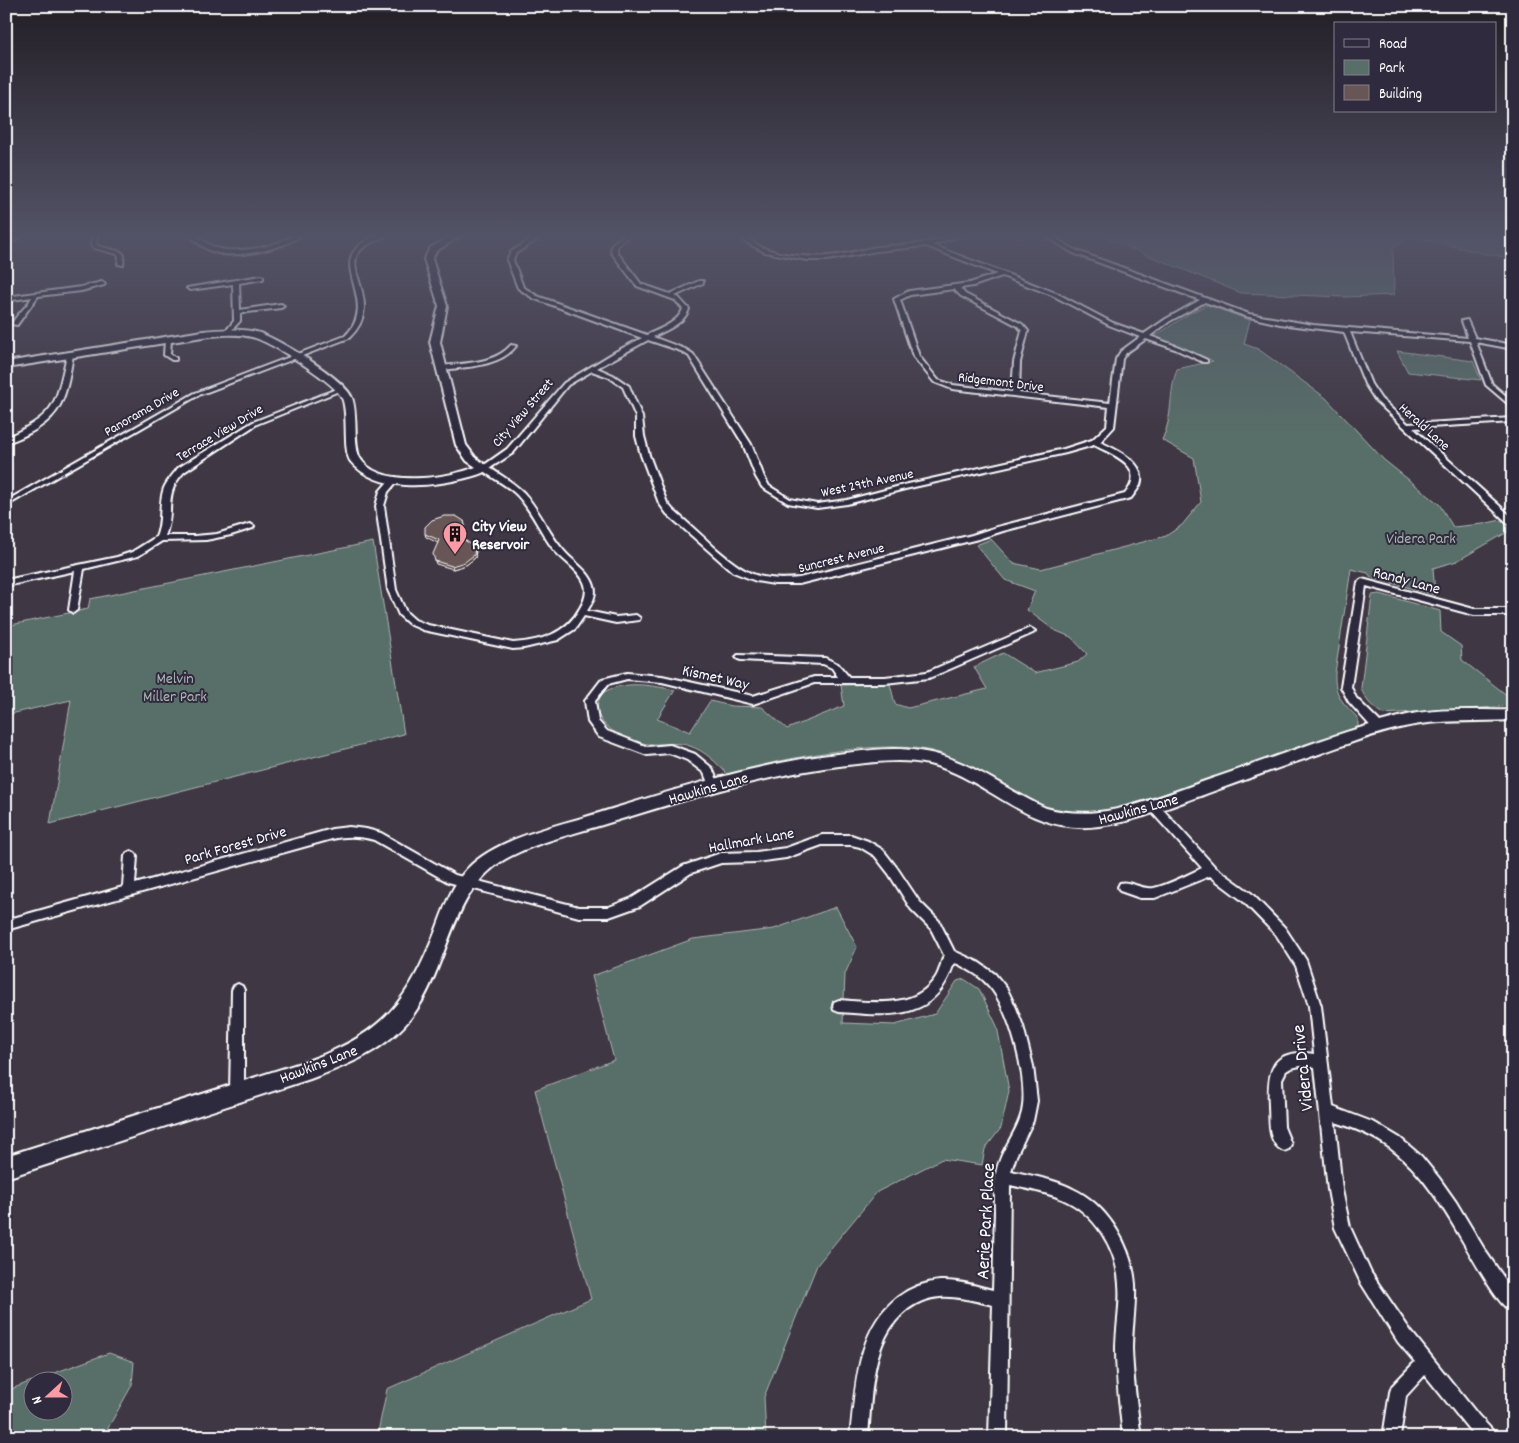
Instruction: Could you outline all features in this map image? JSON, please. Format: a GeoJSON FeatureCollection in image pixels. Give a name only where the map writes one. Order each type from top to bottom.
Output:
{"type":"FeatureCollection","features":[{"type":"Feature","properties":{"kind":"street"},"geometry":{"type":"LineString","coordinates":[[15,324],[20,315],[32,306],[34,301]]}},
{"type":"Feature","properties":{"kind":"street"},"geometry":{"type":"LineString","coordinates":[[228,332],[237,321],[237,301]]}},
{"type":"Feature","properties":{"kind":"street","name":"Panorama Drive"},"geometry":{"type":"LineString","coordinates":[[6,504],[197,394],[347,337],[358,327],[362,311],[360,301]]}},
{"type":"Feature","properties":{"kind":"street"},"geometry":{"type":"LineString","coordinates":[[395,479],[384,491],[380,499],[380,506],[392,590],[402,613],[412,622],[426,628],[513,646],[528,646],[557,638],[575,623],[583,613],[590,598],[590,588],[586,578],[559,551],[525,498],[516,489],[471,459],[464,452],[435,342],[443,312],[442,301]]}},
{"type":"Feature","properties":{"kind":"street","name":"West 29th Avenue"},"geometry":{"type":"LineString","coordinates":[[547,301],[683,350],[691,355],[747,444],[766,487],[788,501],[804,505],[832,505],[897,488],[1066,451],[1095,442]]}},
{"type":"Feature","properties":{"kind":"street","name":"City View Street"},"geometry":{"type":"LineString","coordinates":[[341,389],[347,397],[354,458],[359,466],[368,472],[414,482],[439,481],[463,476],[493,464],[510,451],[566,384],[617,353],[672,325],[684,315],[686,309],[680,301]]}},
{"type":"Feature","properties":{"kind":"street","name":"Ridgemont Drive"},"geometry":{"type":"LineString","coordinates":[[898,301],[916,356],[934,378],[948,386],[1114,406]]}},
{"type":"Feature","properties":{"kind":"street"},"geometry":{"type":"LineString","coordinates":[[975,301],[1020,325],[1025,331],[1016,362],[1015,395]]}},
{"type":"Feature","properties":{"kind":"street"},"geometry":{"type":"LineString","coordinates":[[1068,301],[1111,324],[1182,350],[1205,361]]}},
{"type":"Feature","properties":{"kind":"street"},"geometry":{"type":"LineString","coordinates":[[1095,442],[1110,427],[1121,356],[1129,346],[1202,301]]}},
{"type":"Feature","properties":{"kind":"street"},"geometry":{"type":"LineString","coordinates":[[1213,301],[1266,320],[1298,326],[1411,334],[1513,347]]}},
{"type":"Feature","properties":{"kind":"street"},"geometry":{"type":"LineString","coordinates":[[237,312],[281,306]]}},
{"type":"Feature","properties":{"kind":"street"},"geometry":{"type":"LineString","coordinates":[[1464,321],[1490,385],[1513,406]]}},
{"type":"Feature","properties":{"kind":"street","name":"Herald Lane"},"geometry":{"type":"LineString","coordinates":[[1346,330],[1373,395],[1513,523]]}},
{"type":"Feature","properties":{"kind":"street"},"geometry":{"type":"LineString","coordinates":[[6,364],[228,332],[242,333],[266,338],[337,384],[341,389]]}},
{"type":"Feature","properties":{"kind":"street"},"geometry":{"type":"LineString","coordinates":[[168,340],[167,355],[174,358]]}},
{"type":"Feature","properties":{"kind":"street"},"geometry":{"type":"LineString","coordinates":[[441,368],[493,359],[510,352],[513,346]]}},
{"type":"Feature","properties":{"kind":"street"},"geometry":{"type":"LineString","coordinates":[[6,441],[33,427],[52,412],[59,400],[70,355]]}},
{"type":"Feature","properties":{"kind":"street","name":"Suncrest Avenue"},"geometry":{"type":"LineString","coordinates":[[591,368],[611,376],[626,386],[639,417],[640,436],[645,455],[663,503],[670,512],[736,570],[749,577],[766,582],[799,581],[975,538],[1000,529],[1128,496],[1135,490],[1138,482],[1137,472],[1120,455],[1095,442]]}},
{"type":"Feature","properties":{"kind":"street","name":"Terrace View Drive"},"geometry":{"type":"LineString","coordinates":[[160,538],[164,530],[167,488],[171,479],[181,470],[255,423],[341,389]]}},
{"type":"Feature","properties":{"kind":"street"},"geometry":{"type":"LineString","coordinates":[[1407,426],[1513,420]]}},
{"type":"Feature","properties":{"kind":"street"},"geometry":{"type":"LineString","coordinates":[[6,583],[135,554],[160,538],[199,539],[215,537],[233,533],[250,526]]}},
{"type":"Feature","properties":{"kind":"street"},"geometry":{"type":"LineString","coordinates":[[73,610],[80,567]]}},
{"type":"Feature","properties":{"kind":"street","name":"Randy Lane"},"geometry":{"type":"LineString","coordinates":[[1379,728],[1352,700],[1346,687],[1362,582],[1474,612],[1513,612]]}},
{"type":"Feature","properties":{"kind":"street"},"geometry":{"type":"LineString","coordinates":[[583,613],[616,620],[636,618]]}},
{"type":"Feature","properties":{"kind":"street","name":"Kismet Way"},"geometry":{"type":"LineString","coordinates":[[714,785],[708,772],[691,757],[670,749],[647,751],[603,734],[593,722],[590,701],[605,680],[627,676],[662,680],[754,700],[814,680],[885,680],[929,675],[1030,631]]}},
{"type":"Feature","properties":{"kind":"street"},"geometry":{"type":"LineString","coordinates":[[741,657],[825,661],[835,666],[846,680]]}},
{"type":"Feature","properties":{"kind":"street","name":"Hawkins Lane"},"geometry":{"type":"LineString","coordinates":[[6,1167],[338,1058],[362,1047],[384,1032],[403,1014],[415,998],[428,973],[457,898],[466,882],[490,859],[517,846],[714,785],[792,766],[836,759],[898,755],[930,758],[964,769],[1014,801],[1049,816],[1067,820],[1097,820],[1153,806],[1379,728],[1420,718],[1513,715]]}},
{"type":"Feature","properties":{"kind":"street","name":"Videra Drive"},"geometry":{"type":"LineString","coordinates":[[1153,806],[1212,870],[1246,897],[1281,932],[1302,964],[1316,1006],[1335,1190],[1343,1228],[1366,1278],[1404,1336],[1487,1437]]}},
{"type":"Feature","properties":{"kind":"street","name":"Park Forest Drive"},"geometry":{"type":"LineString","coordinates":[[6,925],[332,834],[350,831],[365,832],[377,836],[452,879],[466,882]]}},
{"type":"Feature","properties":{"kind":"street","name":"Hallmark Lane"},"geometry":{"type":"LineString","coordinates":[[466,882],[579,912],[609,912],[636,902],[687,869],[721,858],[756,857],[786,852],[822,840],[850,840],[864,844],[879,853],[915,905],[935,925],[950,955]]}},
{"type":"Feature","properties":{"kind":"street"},"geometry":{"type":"LineString","coordinates":[[129,890],[131,856]]}},
{"type":"Feature","properties":{"kind":"street"},"geometry":{"type":"LineString","coordinates":[[1124,886],[1140,893],[1155,893],[1212,870]]}},
{"type":"Feature","properties":{"kind":"street"},"geometry":{"type":"LineString","coordinates":[[839,1006],[893,1009],[919,1002],[940,982],[950,955]]}},
{"type":"Feature","properties":{"kind":"street","name":"Aerie Park Place"},"geometry":{"type":"LineString","coordinates":[[950,955],[980,970],[995,982],[1003,993],[1010,1006],[1030,1082],[1029,1113],[1006,1160],[1002,1176],[998,1437]]}},
{"type":"Feature","properties":{"kind":"street"},"geometry":{"type":"LineString","coordinates":[[237,1092],[238,990]]}},
{"type":"Feature","properties":{"kind":"street"},"geometry":{"type":"LineString","coordinates":[[1284,1144],[1277,1134],[1276,1075],[1284,1065],[1296,1059],[1307,1058],[1321,1062]]}},
{"type":"Feature","properties":{"kind":"street"},"geometry":{"type":"LineString","coordinates":[[1327,1112],[1371,1128],[1394,1142],[1418,1162],[1441,1193],[1497,1284],[1513,1304]]}},
{"type":"Feature","properties":{"kind":"street"},"geometry":{"type":"LineString","coordinates":[[1002,1176],[1076,1197],[1095,1214],[1117,1247],[1127,1285],[1124,1350],[1132,1437]]}},
{"type":"Feature","properties":{"kind":"street"},"geometry":{"type":"LineString","coordinates":[[859,1437],[870,1353],[878,1331],[893,1310],[913,1296],[923,1292],[942,1289],[1000,1299]]}},
{"type":"Feature","properties":{"kind":"street"},"geometry":{"type":"LineString","coordinates":[[1391,1437],[1398,1392],[1425,1363]]}},
{"type":"Feature","properties":{"kind":"green space"},"geometry":{"type":"Polygon","coordinates":[[[1207,305],[1250,320],[1244,344],[1258,349],[1326,398],[1384,460],[1439,504],[1453,527],[1501,520],[1511,530],[1457,561],[1433,568],[1435,595],[1371,577],[1368,573],[1351,569],[1335,681],[1340,698],[1358,718],[1358,727],[1222,775],[1123,806],[1096,811],[1069,812],[1040,805],[971,766],[943,754],[917,748],[863,748],[833,751],[727,774],[710,758],[695,748],[680,744],[641,743],[616,733],[603,722],[597,708],[602,693],[619,686],[647,685],[675,690],[657,719],[690,732],[710,701],[731,706],[762,707],[787,729],[844,706],[841,685],[890,684],[895,704],[908,708],[987,689],[974,667],[1003,653],[1035,673],[1078,662],[1087,654],[1071,637],[1054,630],[1027,610],[1035,591],[1005,580],[976,545],[991,539],[1013,563],[1041,569],[1166,536],[1182,525],[1201,502],[1194,458],[1162,440],[1170,413],[1174,378],[1177,369],[1213,361],[1155,336],[1190,313],[1207,305]]]}},
{"type":"Feature","properties":{"kind":"green space"},"geometry":{"type":"Polygon","coordinates":[[[1397,351],[1473,361],[1481,380],[1408,372],[1397,351]]]}},
{"type":"Feature","properties":{"kind":"green space","name":"Melvin Miller Park"},"geometry":{"type":"Polygon","coordinates":[[[373,542],[404,734],[50,824],[71,700],[6,715],[6,626],[88,609],[90,599],[373,542]]]}},
{"type":"Feature","properties":{"kind":"green space","name":"Videra Park"},"geometry":{"type":"Polygon","coordinates":[[[1380,594],[1440,611],[1441,632],[1461,646],[1462,660],[1513,700],[1513,706],[1383,714],[1375,709],[1367,700],[1361,688],[1372,595],[1380,594]]]}},
{"type":"Feature","properties":{"kind":"green space"},"geometry":{"type":"Polygon","coordinates":[[[836,907],[857,947],[845,974],[843,1023],[895,1025],[935,1014],[957,981],[964,979],[979,989],[997,1026],[1009,1091],[1001,1128],[985,1149],[982,1165],[942,1159],[877,1192],[817,1265],[764,1397],[766,1437],[377,1437],[387,1389],[591,1299],[535,1090],[614,1060],[592,976],[693,939],[774,929],[836,907]]]}},
{"type":"Feature","properties":{"kind":"green space"},"geometry":{"type":"Polygon","coordinates":[[[109,1353],[134,1362],[132,1385],[103,1437],[6,1437],[6,1391],[22,1385],[22,1420],[72,1420],[72,1370],[62,1370],[109,1353]]]}},
{"type":"Feature","properties":{"kind":"building"},"geometry":{"type":"Polygon","coordinates":[[[444,516],[456,516],[464,521],[465,525],[460,537],[475,547],[474,555],[465,562],[452,566],[435,561],[433,554],[439,540],[425,534],[425,527],[432,520],[444,516]]]}},
{"type":"Feature","properties":{"kind":"place","name":"City View Reservoir"},"geometry":{"type":"Point","coordinates":[455,555]}}]}
